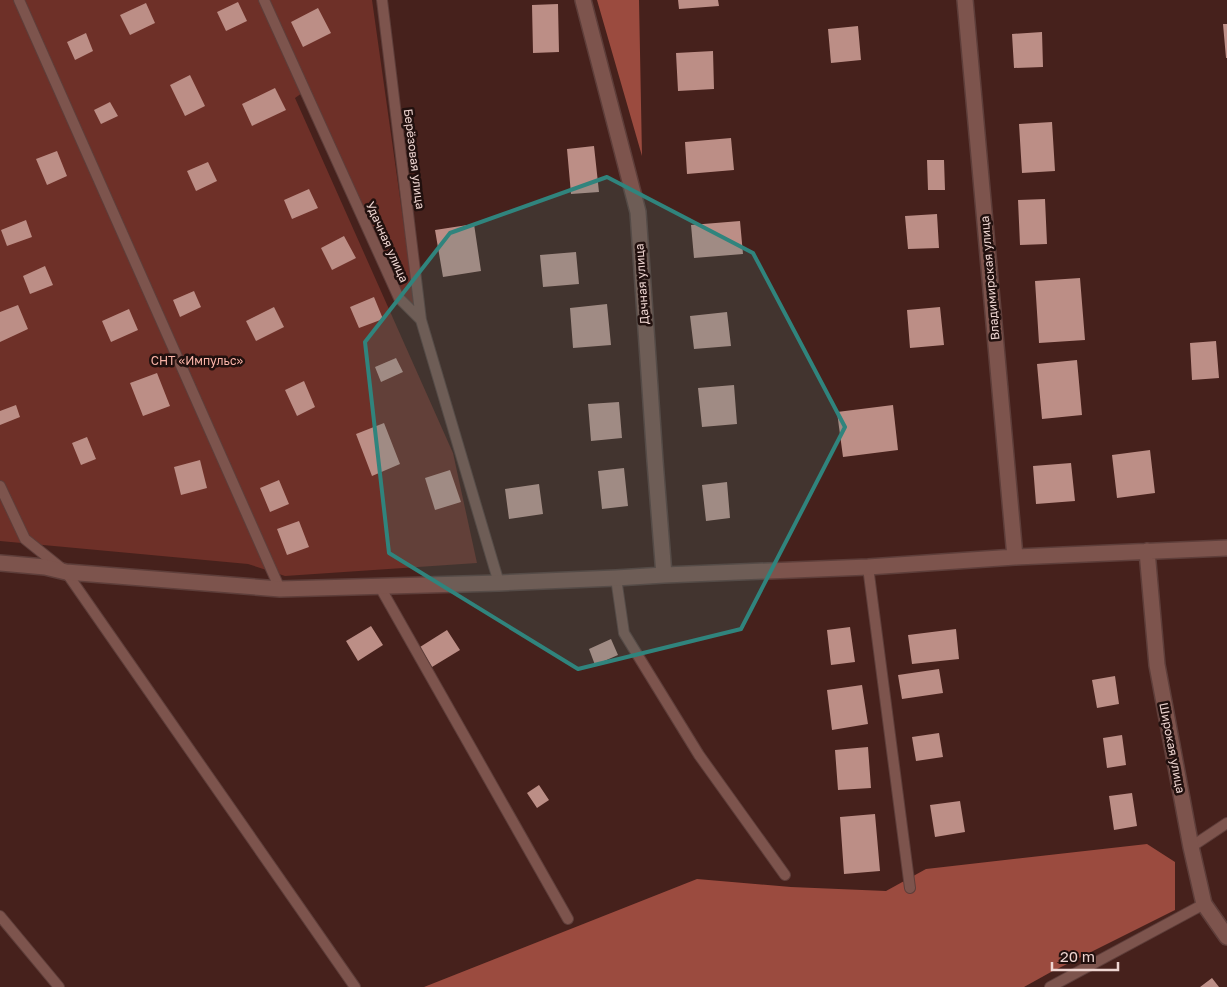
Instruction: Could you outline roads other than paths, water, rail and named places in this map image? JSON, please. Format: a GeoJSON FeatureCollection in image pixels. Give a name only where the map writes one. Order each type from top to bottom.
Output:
{"type":"FeatureCollection","features":[{"type":"Feature","properties":{"kind":"street","name":"Дачная улица"},"geometry":{"type":"LineString","coordinates":[[583,0],[638,212],[664,575]]}},
{"type":"Feature","properties":{"kind":"street","name":"Владимирская улица"},"geometry":{"type":"LineString","coordinates":[[965,0],[1015,557]]}},
{"type":"Feature","properties":{"kind":"street"},"geometry":{"type":"LineString","coordinates":[[0,563],[45,567],[66,572],[280,590],[616,578],[1227,548]]}},
{"type":"Feature","properties":{"kind":"street","name":"Широкая улица"},"geometry":{"type":"LineString","coordinates":[[1147,551],[1156,665],[1190,847],[1204,904],[1227,936]]}},
{"type":"Feature","properties":{"kind":"lane"},"geometry":{"type":"LineString","coordinates":[[19,0],[280,590]]}},
{"type":"Feature","properties":{"kind":"lane","name":"Удачная улица"},"geometry":{"type":"LineString","coordinates":[[264,0],[399,298],[421,320],[499,583]]}},
{"type":"Feature","properties":{"kind":"lane","name":"Берёзовая улица"},"geometry":{"type":"LineString","coordinates":[[382,0],[421,320]]}},
{"type":"Feature","properties":{"kind":"lane"},"geometry":{"type":"LineString","coordinates":[[0,486],[25,539],[66,572],[355,987]]}},
{"type":"Feature","properties":{"kind":"lane"},"geometry":{"type":"LineString","coordinates":[[868,566],[910,888]]}},
{"type":"Feature","properties":{"kind":"lane"},"geometry":{"type":"LineString","coordinates":[[616,578],[624,633],[699,755],[785,875]]}},
{"type":"Feature","properties":{"kind":"lane"},"geometry":{"type":"LineString","coordinates":[[380,587],[568,919]]}},
{"type":"Feature","properties":{"kind":"lane"},"geometry":{"type":"LineString","coordinates":[[1190,847],[1227,823]]}},
{"type":"Feature","properties":{"kind":"lane"},"geometry":{"type":"LineString","coordinates":[[1050,987],[1204,904]]}},
{"type":"Feature","properties":{"kind":"lane"},"geometry":{"type":"LineString","coordinates":[[0,916],[59,987]]}},
{"type":"Feature","properties":{"kind":"park label","name":"СНТ «Импульс»"},"geometry":{"type":"Point","coordinates":[197,361]}}]}
